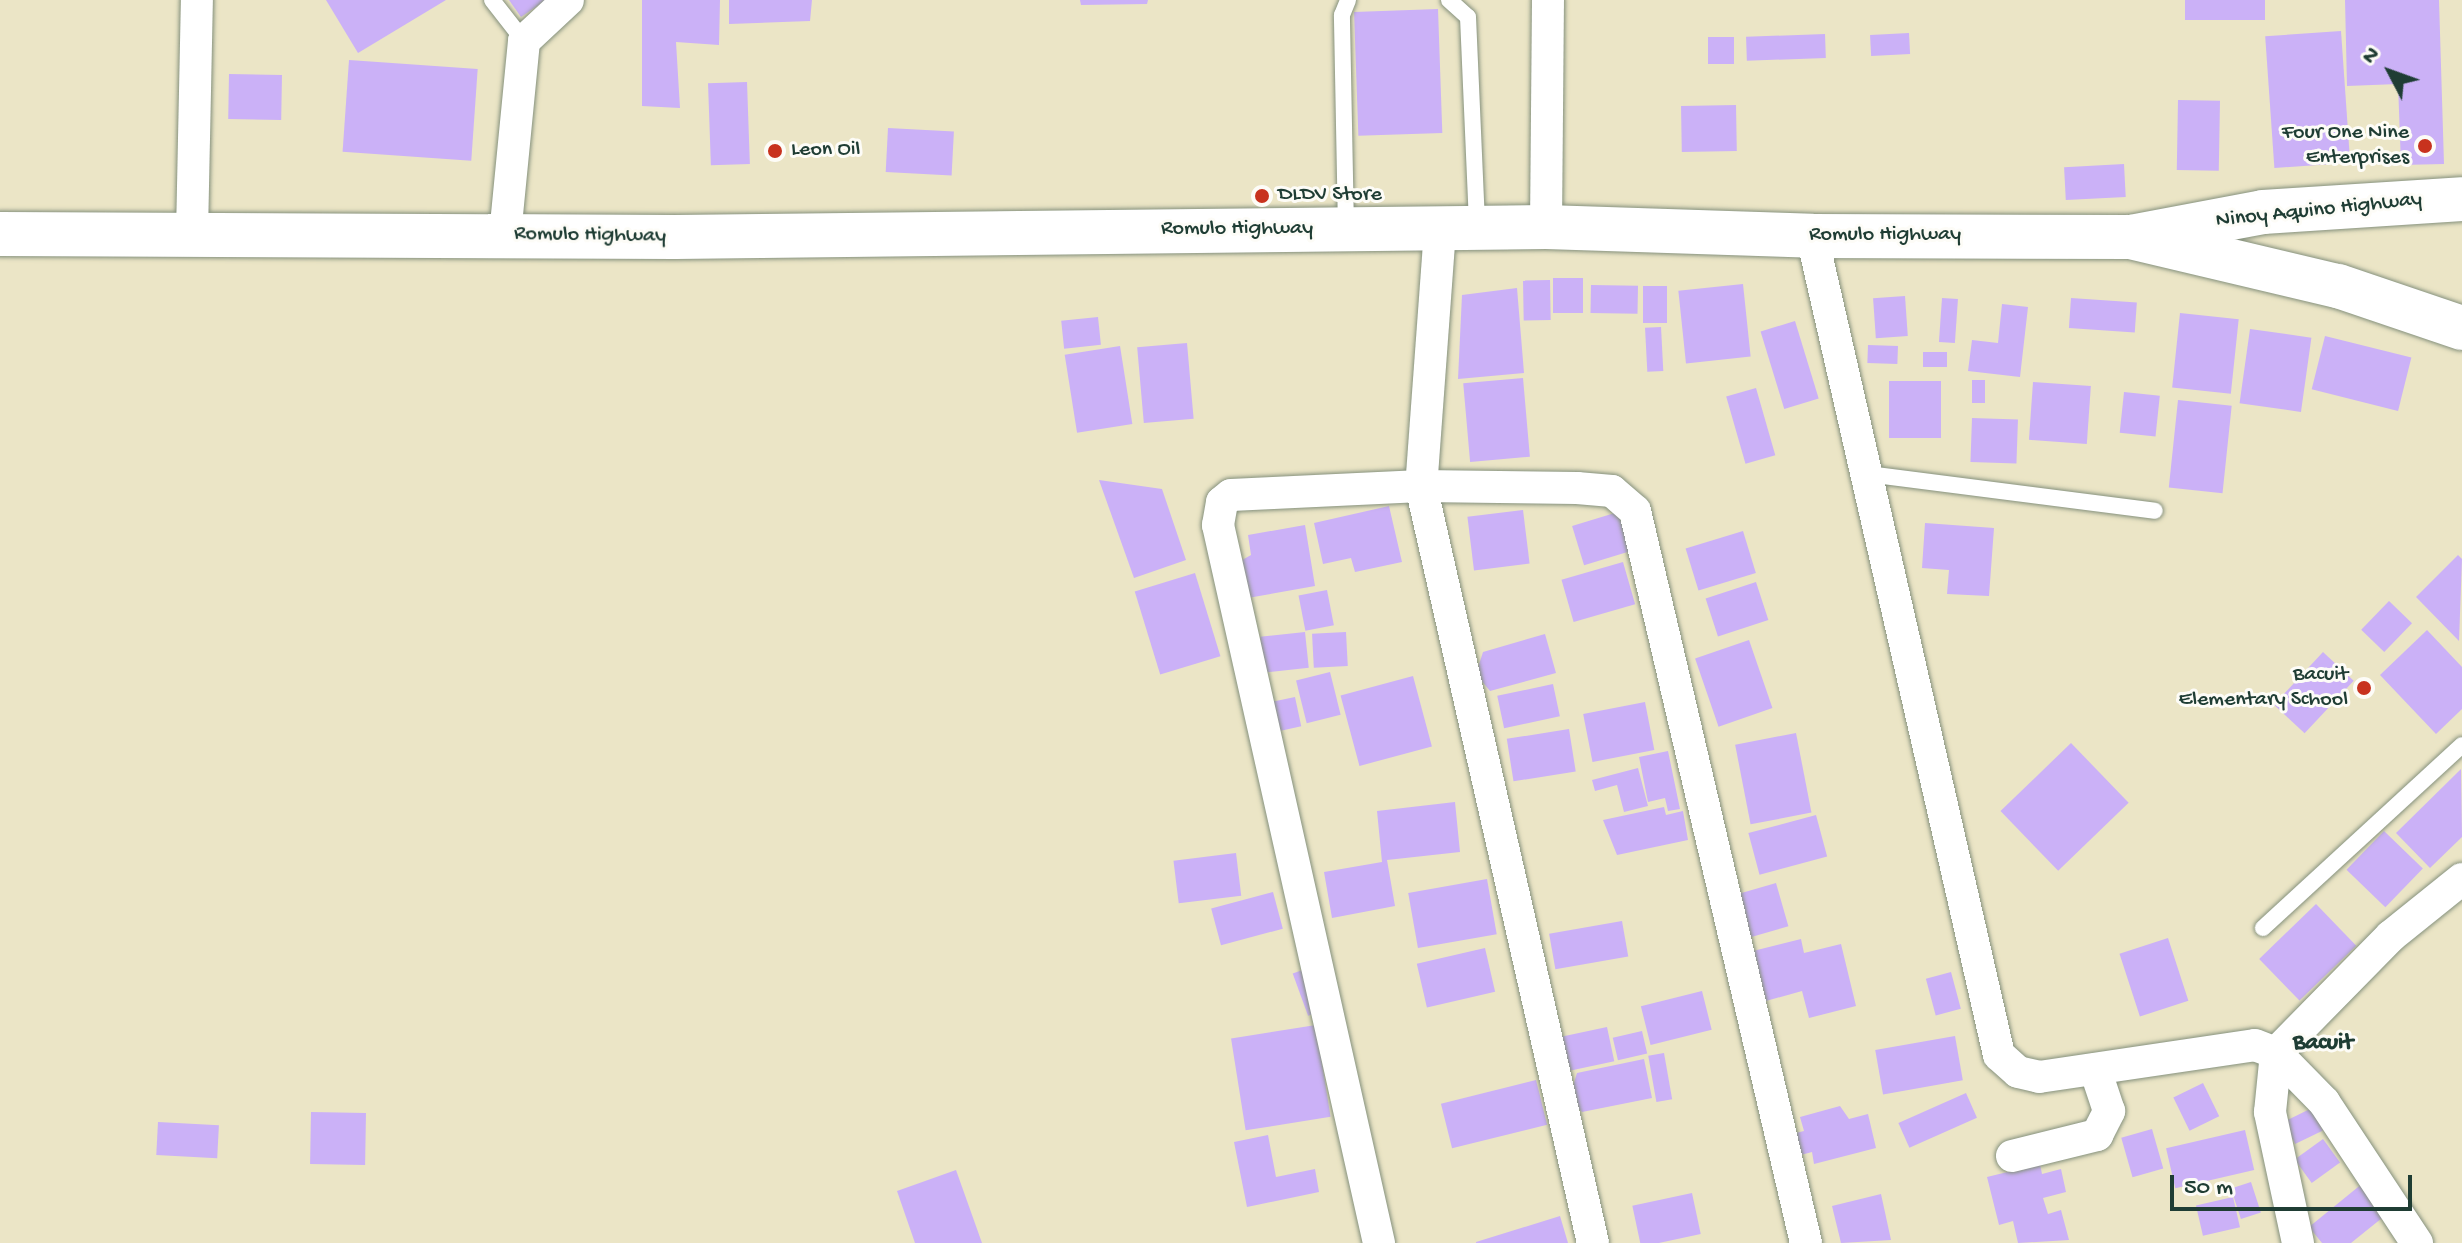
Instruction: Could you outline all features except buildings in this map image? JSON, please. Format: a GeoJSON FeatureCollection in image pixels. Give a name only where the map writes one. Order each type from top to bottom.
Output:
{"type":"FeatureCollection","features":[{"type":"Feature","properties":{"kind":"main road","name":"Ninoy Aquino Highway"},"geometry":{"type":"LineString","coordinates":[[2130,237],[2263,212],[2462,199]]}},
{"type":"Feature","properties":{"kind":"main road","name":"Romulo Highway"},"geometry":{"type":"LineString","coordinates":[[0,234],[505,235],[1546,227],[1812,236],[2130,237],[2338,286],[2462,328]]}},
{"type":"Feature","properties":{"kind":"street"},"geometry":{"type":"LineString","coordinates":[[192,234],[197,0]]}},
{"type":"Feature","properties":{"kind":"street"},"geometry":{"type":"LineString","coordinates":[[505,235],[524,41],[568,0]]}},
{"type":"Feature","properties":{"kind":"street"},"geometry":{"type":"LineString","coordinates":[[1546,227],[1548,0]]}},
{"type":"Feature","properties":{"kind":"street"},"geometry":{"type":"LineString","coordinates":[[1459,229],[1421,486],[1593,1243]]}},
{"type":"Feature","properties":{"kind":"street"},"geometry":{"type":"LineString","coordinates":[[1812,236],[1999,1055],[2018,1072],[2039,1077],[2255,1045],[2276,1053],[2324,1102],[2417,1243]]}},
{"type":"Feature","properties":{"kind":"street"},"geometry":{"type":"LineString","coordinates":[[1379,1243],[1218,525],[1222,502],[1231,495],[1421,486],[1612,491],[1635,511],[1806,1243]]}},
{"type":"Feature","properties":{"kind":"street"},"geometry":{"type":"LineString","coordinates":[[2298,1243],[2270,1112],[2276,1053],[2391,936],[2462,879]]}},
{"type":"Feature","properties":{"kind":"street"},"geometry":{"type":"LineString","coordinates":[[2012,1156],[2097,1135],[2109,1111],[2095,1069]]}},
{"type":"Feature","properties":{"kind":"lane"},"geometry":{"type":"LineString","coordinates":[[492,0],[524,41]]}},
{"type":"Feature","properties":{"kind":"lane"},"geometry":{"type":"LineString","coordinates":[[1346,230],[1342,15],[1348,0]]}},
{"type":"Feature","properties":{"kind":"lane"},"geometry":{"type":"LineString","coordinates":[[1449,0],[1468,17],[1459,229]]}},
{"type":"Feature","properties":{"kind":"lane"},"geometry":{"type":"LineString","coordinates":[[1868,474],[2155,511]]}},
{"type":"Feature","properties":{"kind":"lane"},"geometry":{"type":"LineString","coordinates":[[2263,928],[2462,745]]}},
{"type":"Feature","properties":{"kind":"place","name":"Four One Nine Enterprises"},"geometry":{"type":"Point","coordinates":[2425,146]}},
{"type":"Feature","properties":{"kind":"place","name":"Leon Oil"},"geometry":{"type":"Point","coordinates":[775,151]}},
{"type":"Feature","properties":{"kind":"place","name":"DLDV Store"},"geometry":{"type":"Point","coordinates":[1262,196]}},
{"type":"Feature","properties":{"kind":"place","name":"Bacuit Elementary School"},"geometry":{"type":"Point","coordinates":[2364,688]}},
{"type":"Feature","properties":{"kind":"district","name":"Bacuit"},"geometry":{"type":"Point","coordinates":[2323,1044]}}]}
